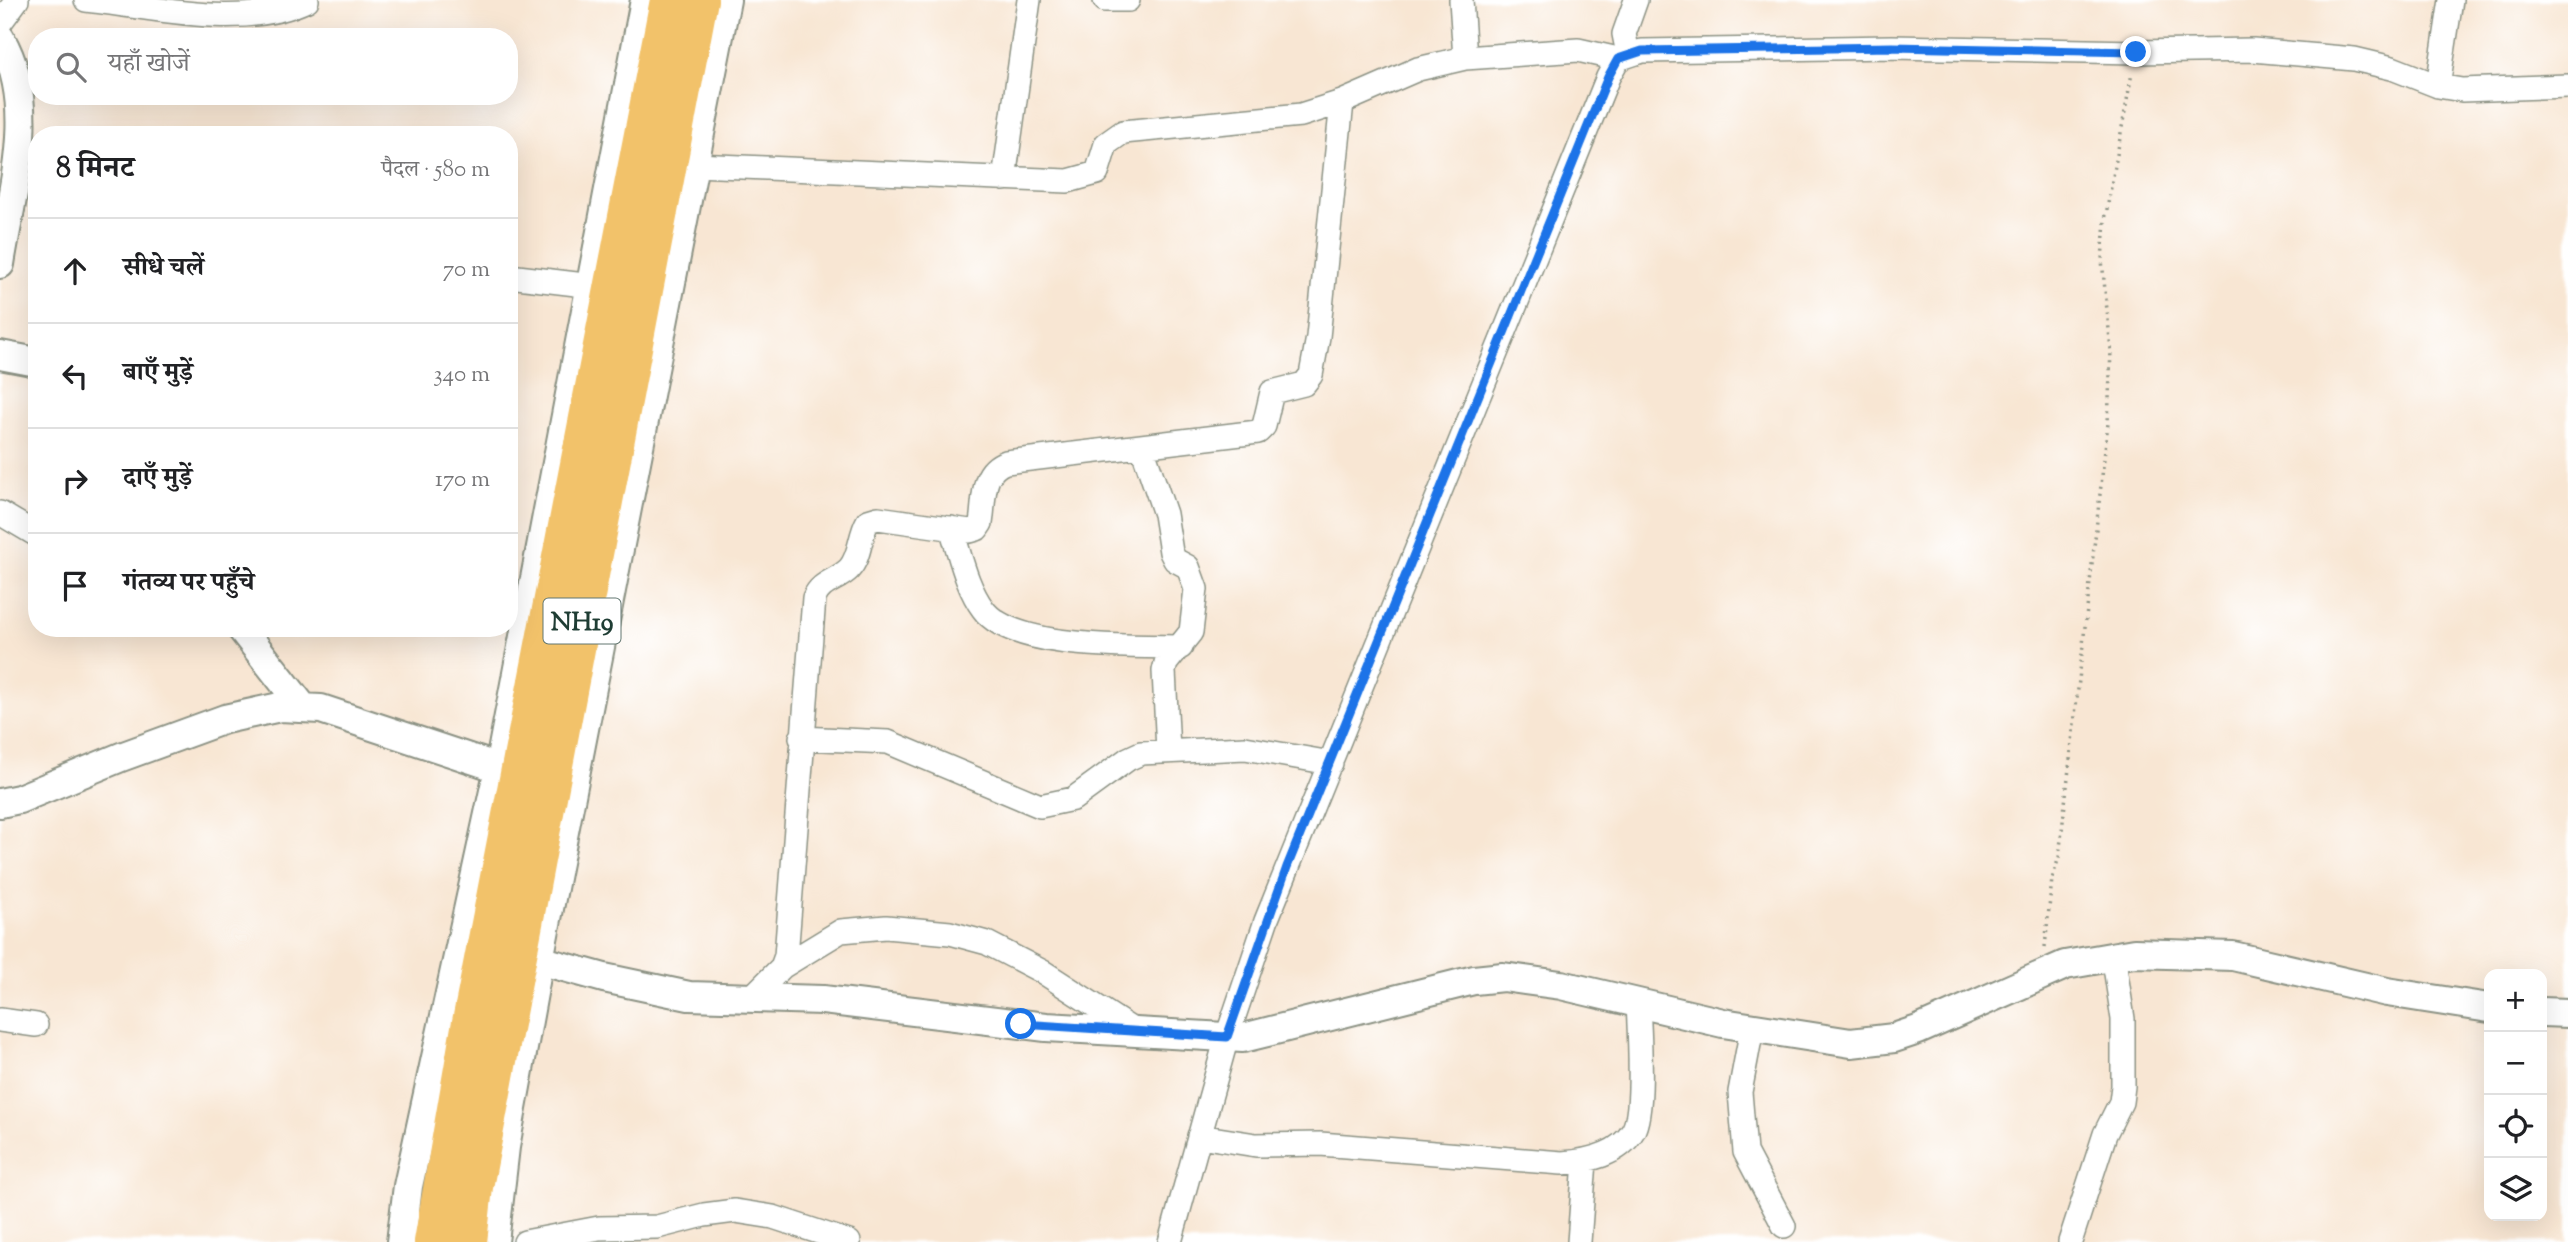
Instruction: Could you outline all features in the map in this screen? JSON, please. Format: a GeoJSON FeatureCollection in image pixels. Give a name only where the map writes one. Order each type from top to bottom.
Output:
{"type":"FeatureCollection","features":[{"type":"Feature","properties":{"kind":"highway","name":"NH19"},"geometry":{"type":"LineString","coordinates":[[433,1242],[471,1022],[670,0]]}},
{"type":"Feature","properties":{"kind":"highway","name":"NH19"},"geometry":{"type":"LineString","coordinates":[[468,1242],[474,1187],[699,0]]}},
{"type":"Feature","properties":{"kind":"street"},"geometry":{"type":"LineString","coordinates":[[0,23],[17,0]]}},
{"type":"Feature","properties":{"kind":"street"},"geometry":{"type":"LineString","coordinates":[[86,0],[230,16],[277,11],[307,0]]}},
{"type":"Feature","properties":{"kind":"street"},"geometry":{"type":"LineString","coordinates":[[401,1242],[408,1186],[499,768],[593,286],[645,0]]}},
{"type":"Feature","properties":{"kind":"street"},"geometry":{"type":"LineString","coordinates":[[494,1242],[505,1147],[539,960],[726,0]]}},
{"type":"Feature","properties":{"kind":"street"},"geometry":{"type":"LineString","coordinates":[[1004,178],[1029,0]]}},
{"type":"Feature","properties":{"kind":"street"},"geometry":{"type":"LineString","coordinates":[[1105,0],[1128,0]]}},
{"type":"Feature","properties":{"kind":"street"},"geometry":{"type":"LineString","coordinates":[[1461,0],[1465,58]]}},
{"type":"Feature","properties":{"kind":"street"},"geometry":{"type":"LineString","coordinates":[[1170,1242],[1199,1136],[1213,1036],[1269,912],[1327,763],[1608,77],[1611,55],[1624,34],[1636,0]]}},
{"type":"Feature","properties":{"kind":"street"},"geometry":{"type":"LineString","coordinates":[[2438,86],[2451,0]]}},
{"type":"Feature","properties":{"kind":"street"},"geometry":{"type":"LineString","coordinates":[[0,38],[15,70],[27,147],[0,264]]}},
{"type":"Feature","properties":{"kind":"street"},"geometry":{"type":"LineString","coordinates":[[694,165],[1068,181],[1091,177],[1100,167],[1106,144],[1114,137],[1133,130],[1290,117],[1342,102],[1418,69],[1465,58],[1879,47],[2136,52],[2253,50],[2341,58],[2392,68],[2438,86],[2475,91],[2568,86]]}},
{"type":"Feature","properties":{"kind":"street"},"geometry":{"type":"LineString","coordinates":[[782,967],[789,919],[814,598],[818,589],[848,569],[856,557],[868,521],[877,518],[970,531],[977,529],[981,523],[988,476],[993,467],[1006,462],[1258,432],[1264,426],[1272,392],[1304,384],[1311,375],[1318,337],[1342,102]]}},
{"type":"Feature","properties":{"kind":"street"},"geometry":{"type":"LineString","coordinates":[[518,277],[593,286]]}},
{"type":"Feature","properties":{"kind":"street"},"geometry":{"type":"LineString","coordinates":[[0,355],[28,360]]}},
{"type":"Feature","properties":{"kind":"street"},"geometry":{"type":"LineString","coordinates":[[1142,447],[1166,514],[1171,552],[1193,577],[1194,622],[1187,640],[1166,663],[1164,671],[1168,751]]}},
{"type":"Feature","properties":{"kind":"street"},"geometry":{"type":"LineString","coordinates":[[0,513],[28,530]]}},
{"type":"Feature","properties":{"kind":"street"},"geometry":{"type":"LineString","coordinates":[[951,528],[976,598],[984,611],[995,620],[1039,638],[1110,646],[1181,648]]}},
{"type":"Feature","properties":{"kind":"street"},"geometry":{"type":"LineString","coordinates":[[241,637],[261,656]]}},
{"type":"Feature","properties":{"kind":"street"},"geometry":{"type":"LineString","coordinates":[[247,637],[302,706]]}},
{"type":"Feature","properties":{"kind":"street"},"geometry":{"type":"LineString","coordinates":[[0,803],[19,799],[121,757],[234,716],[260,709],[302,706],[499,768]]}},
{"type":"Feature","properties":{"kind":"street"},"geometry":{"type":"LineString","coordinates":[[801,738],[888,742],[1022,801],[1040,806],[1073,799],[1135,756],[1168,751],[1245,748],[1327,763]]}},
{"type":"Feature","properties":{"kind":"street"},"geometry":{"type":"LineString","coordinates":[[752,997],[782,967],[841,931],[886,927],[940,931],[971,937],[996,947],[1043,972],[1134,1031]]}},
{"type":"Feature","properties":{"kind":"street"},"geometry":{"type":"LineString","coordinates":[[539,960],[662,991],[822,1000],[1046,1027],[1213,1036],[1258,1036],[1489,978],[1551,983],[1752,1028],[1851,1043],[1894,1038],[2043,973],[2113,954],[2232,956],[2387,992],[2484,1007]]}},
{"type":"Feature","properties":{"kind":"street"},"geometry":{"type":"LineString","coordinates":[[2070,1242],[2105,1134],[2121,1102],[2123,1019],[2113,954]]}},
{"type":"Feature","properties":{"kind":"street"},"geometry":{"type":"LineString","coordinates":[[1199,1136],[1256,1145],[1320,1144],[1562,1163],[1585,1161],[1604,1155],[1624,1142],[1634,1129],[1639,1093],[1638,1002]]}},
{"type":"Feature","properties":{"kind":"street"},"geometry":{"type":"LineString","coordinates":[[2547,1012],[2568,1013]]}},
{"type":"Feature","properties":{"kind":"street"},"geometry":{"type":"LineString","coordinates":[[0,1020],[36,1025]]}},
{"type":"Feature","properties":{"kind":"street"},"geometry":{"type":"LineString","coordinates":[[1752,1028],[1740,1093],[1745,1152],[1784,1226]]}},
{"type":"Feature","properties":{"kind":"street"},"geometry":{"type":"LineString","coordinates":[[1579,1242],[1585,1161]]}},
{"type":"Feature","properties":{"kind":"street"},"geometry":{"type":"LineString","coordinates":[[525,1242],[582,1230],[657,1227],[704,1215],[735,1211],[757,1213],[808,1236],[849,1242]]}},
{"type":"Feature","properties":{"kind":"path"},"geometry":{"type":"LineString","coordinates":[[2043,973],[2052,879],[2059,857],[2108,423],[2111,350],[2102,260],[2105,220],[2136,52]]}},
{"type":"Feature","properties":{"kind":"route"},"geometry":{"type":"LineString","coordinates":[[1021,1024],[1227,1037],[1266,920],[1287,867],[1332,764],[1544,233],[1608,77],[1618,59],[1642,51],[1776,47],[2136,52]]}}]}
